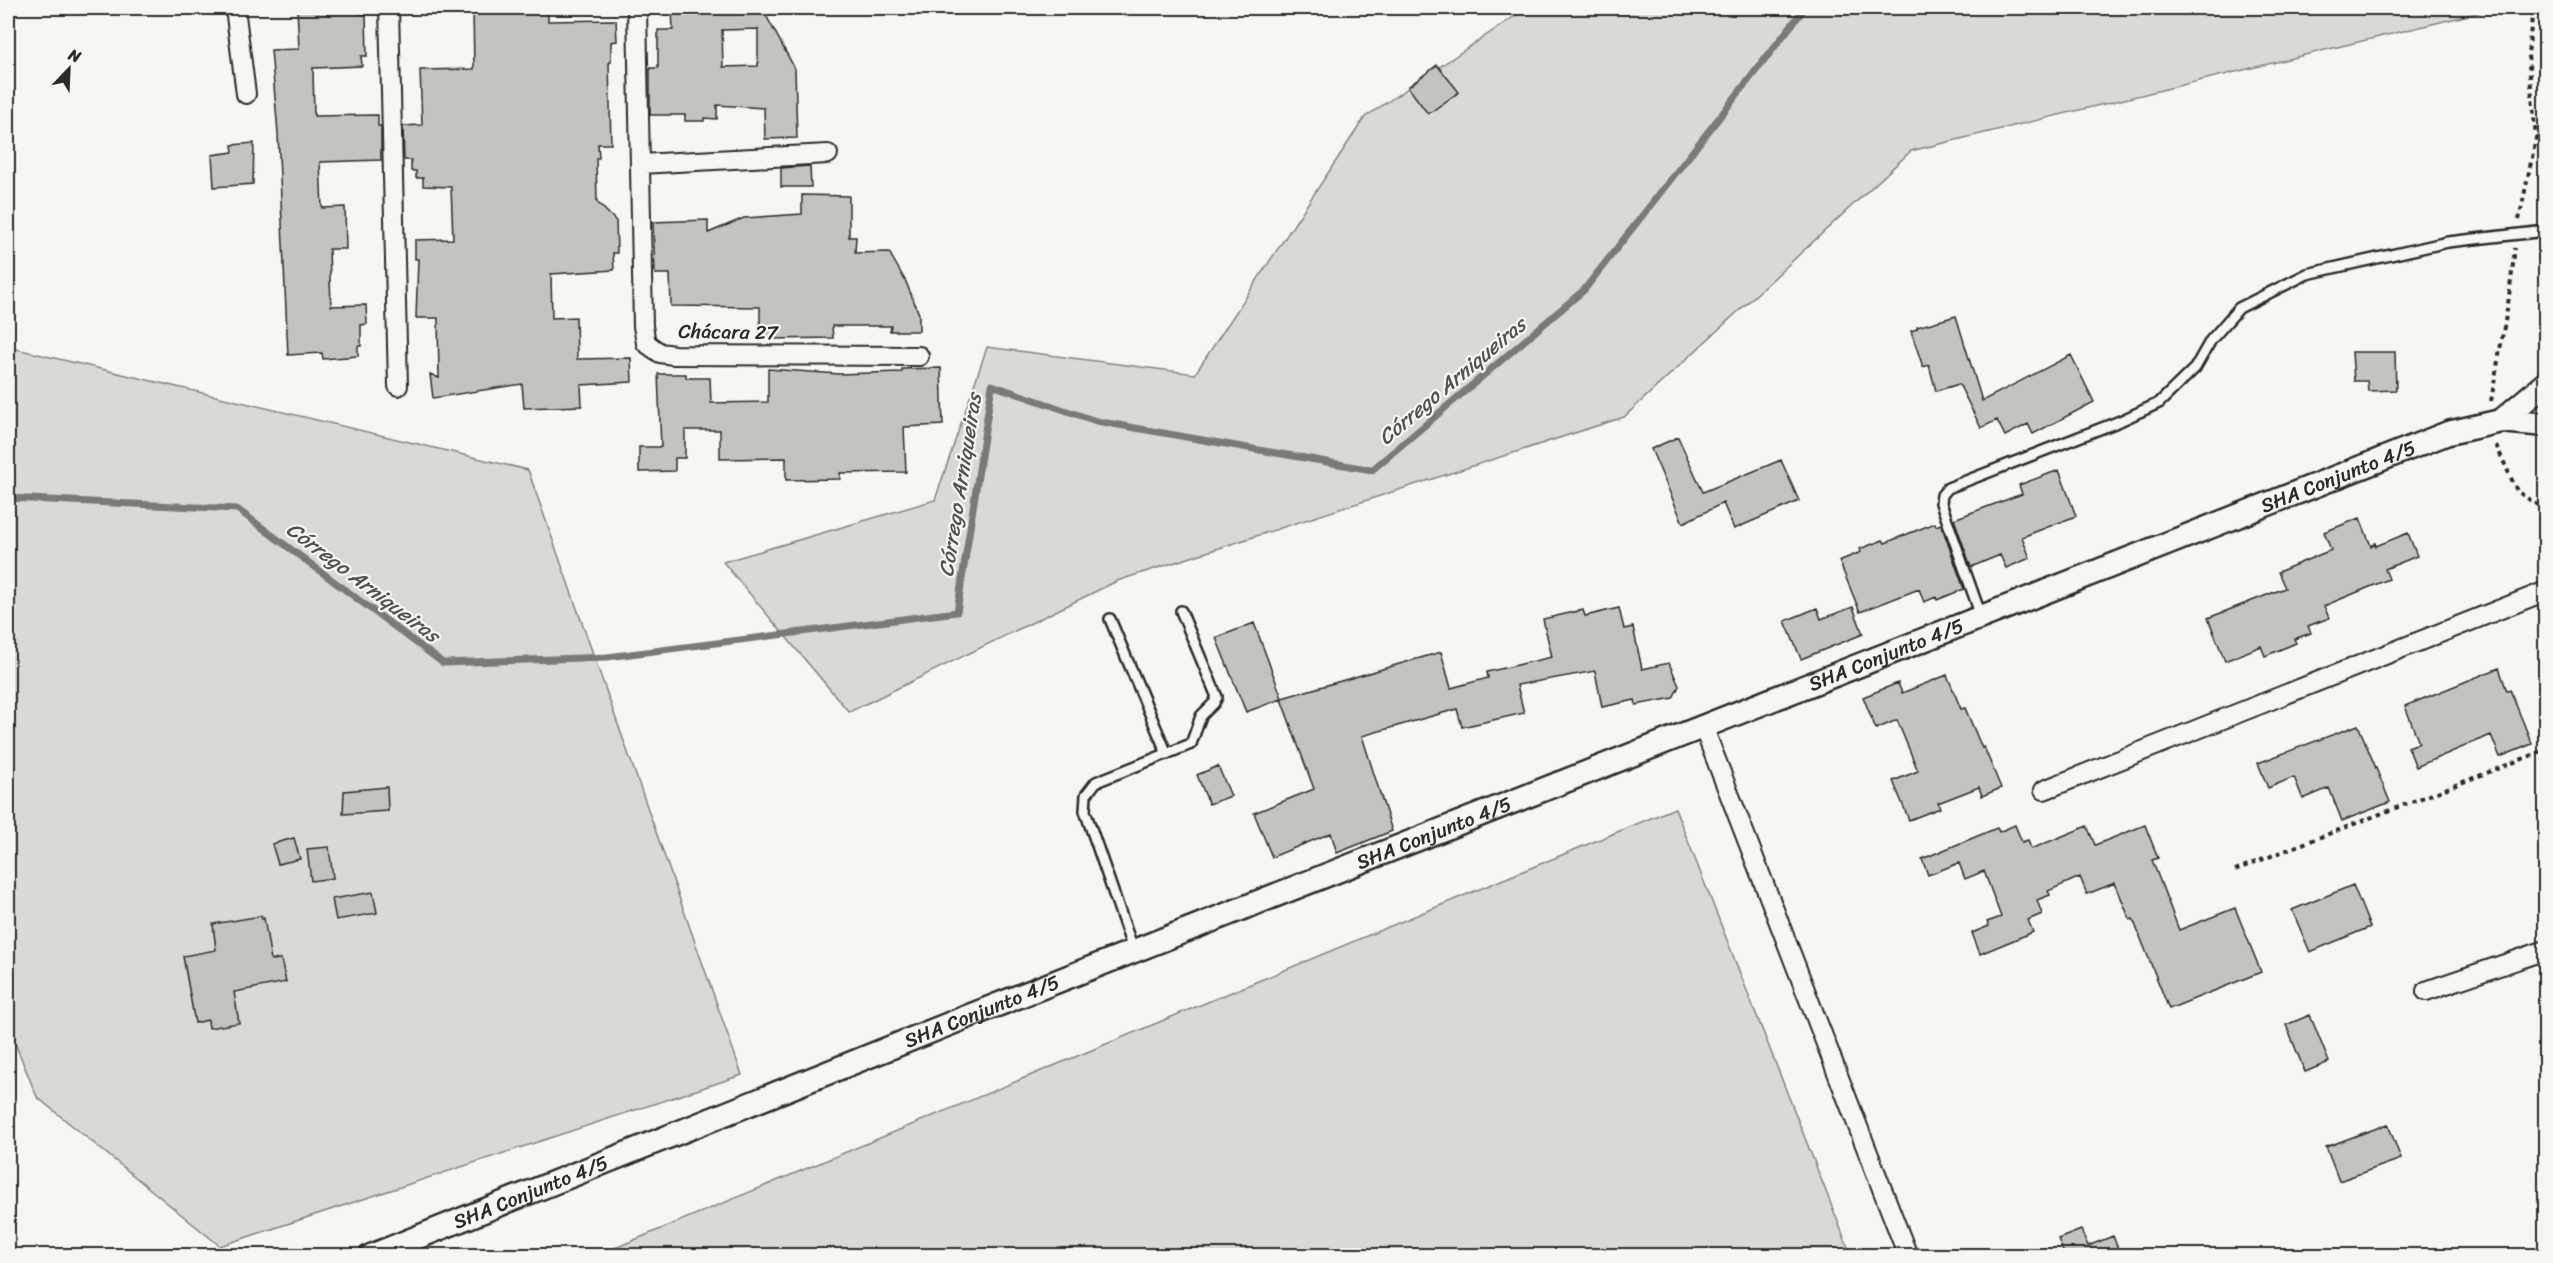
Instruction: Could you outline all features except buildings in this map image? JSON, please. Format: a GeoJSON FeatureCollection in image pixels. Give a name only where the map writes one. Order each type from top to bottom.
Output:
{"type":"FeatureCollection","features":[{"type":"Feature","properties":{"kind":"street"},"geometry":{"type":"LineString","coordinates":[[236,8],[246,94]]}},
{"type":"Feature","properties":{"kind":"street"},"geometry":{"type":"LineString","coordinates":[[389,8],[398,386]]}},
{"type":"Feature","properties":{"kind":"street","name":"Chácara 27"},"geometry":{"type":"LineString","coordinates":[[637,8],[643,326],[646,343],[660,353],[675,355],[920,356]]}},
{"type":"Feature","properties":{"kind":"street"},"geometry":{"type":"LineString","coordinates":[[640,164],[828,154]]}},
{"type":"Feature","properties":{"kind":"street","name":"SHA Conjunto 4/5"},"geometry":{"type":"LineString","coordinates":[[2494,422],[2546,383]]}},
{"type":"Feature","properties":{"kind":"street","name":"SHA Conjunto 4/5"},"geometry":{"type":"LineString","coordinates":[[370,1256],[1703,726],[2448,433],[2494,422],[2546,425]]}},
{"type":"Feature","properties":{"kind":"street"},"geometry":{"type":"LineString","coordinates":[[2044,790],[2546,591]]}},
{"type":"Feature","properties":{"kind":"street"},"geometry":{"type":"LineString","coordinates":[[1703,726],[1908,1256]]}},
{"type":"Feature","properties":{"kind":"street"},"geometry":{"type":"LineString","coordinates":[[2426,991],[2546,950]]}},
{"type":"Feature","properties":{"kind":"lane"},"geometry":{"type":"LineString","coordinates":[[1981,616],[1941,503],[1942,495],[1948,488],[2120,422],[2159,403],[2195,368],[2211,340],[2239,308],[2307,273],[2448,242],[2546,231]]}},
{"type":"Feature","properties":{"kind":"lane"},"geometry":{"type":"LineString","coordinates":[[1134,952],[1085,811],[1086,795],[1096,782],[1191,744],[1201,716],[1214,703],[1217,697],[1181,611]]}},
{"type":"Feature","properties":{"kind":"lane"},"geometry":{"type":"LineString","coordinates":[[1110,619],[1167,754]]}},
{"type":"Feature","properties":{"kind":"path"},"geometry":{"type":"LineString","coordinates":[[2532,8],[2528,55],[2536,138],[2517,234],[2494,422],[2517,491],[2546,511]]}},
{"type":"Feature","properties":{"kind":"path"},"geometry":{"type":"LineString","coordinates":[[2235,870],[2546,750]]}},
{"type":"Feature","properties":{"kind":"shaded area"},"geometry":{"type":"Polygon","coordinates":[[[1527,8],[2498,8],[1911,151],[1624,417],[1117,581],[849,712],[723,562],[935,500],[987,347],[1195,374],[1365,117],[1527,8]]]}},
{"type":"Feature","properties":{"kind":"shaded area"},"geometry":{"type":"Polygon","coordinates":[[[8,347],[528,470],[742,1075],[220,1246],[37,1097],[8,1026],[8,347]]]}},
{"type":"Feature","properties":{"kind":"shaded area"},"geometry":{"type":"Polygon","coordinates":[[[1675,808],[1851,1255],[598,1255],[1675,808]]]}},
{"type":"Feature","properties":{"kind":"waterway","name":"Córrego Arniqueiras"},"geometry":{"type":"LineString","coordinates":[[8,498],[237,509],[443,663],[607,657],[957,612],[992,385],[1096,421],[1372,470],[1584,290],[1805,8]]}}]}
